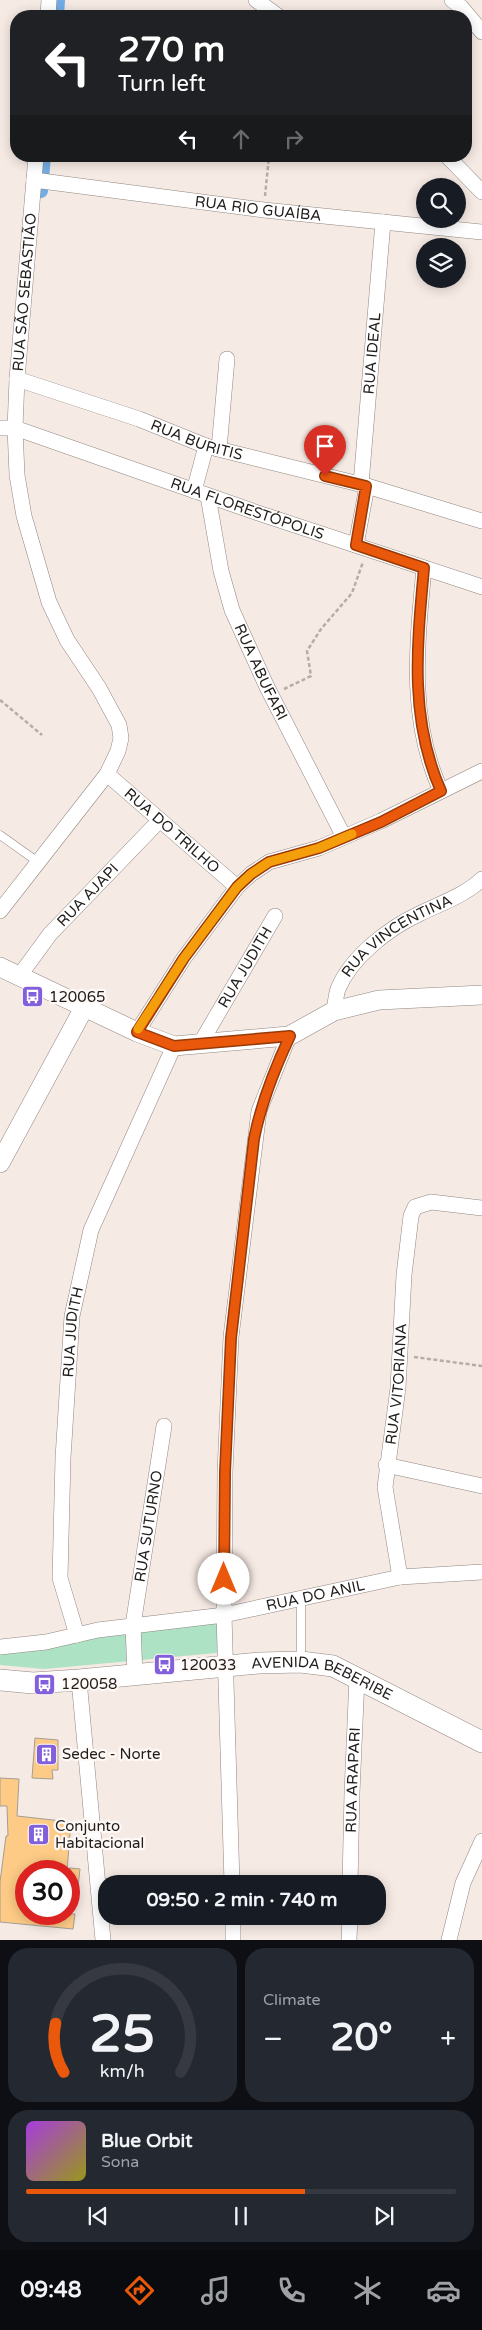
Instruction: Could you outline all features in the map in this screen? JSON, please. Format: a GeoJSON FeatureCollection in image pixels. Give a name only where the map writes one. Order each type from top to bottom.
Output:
{"type":"FeatureCollection","features":[{"type":"Feature","properties":{"kind":"main road","name":"AVENIDA BEBERIBE"},"geometry":{"type":"LineString","coordinates":[[0,1680],[33,1683],[301,1662],[332,1666],[358,1677],[482,1740]]}},
{"type":"Feature","properties":{"kind":"street"},"geometry":{"type":"LineString","coordinates":[[256,0],[270,10]]}},
{"type":"Feature","properties":{"kind":"street"},"geometry":{"type":"LineString","coordinates":[[452,0],[464,10]]}},
{"type":"Feature","properties":{"kind":"street"},"geometry":{"type":"LineString","coordinates":[[472,20],[482,32]]}},
{"type":"Feature","properties":{"kind":"street","name":"RUA SÃO SEBASTIÃO"},"geometry":{"type":"LineString","coordinates":[[0,911],[107,774],[121,738],[119,725],[99,688],[68,640],[49,602],[19,493],[7,428],[23,381],[42,181],[37,162]]}},
{"type":"Feature","properties":{"kind":"street"},"geometry":{"type":"LineString","coordinates":[[453,162],[482,192]]}},
{"type":"Feature","properties":{"kind":"street","name":"RUA RIO GUAÍBA"},"geometry":{"type":"LineString","coordinates":[[42,181],[264,210],[482,232]]}},
{"type":"Feature","properties":{"kind":"street","name":"RUA IDEAL"},"geometry":{"type":"LineString","coordinates":[[362,548],[363,485],[383,222]]}},
{"type":"Feature","properties":{"kind":"street"},"geometry":{"type":"LineString","coordinates":[[201,493],[213,448],[227,359]]}},
{"type":"Feature","properties":{"kind":"street","name":"RUA BURITIS"},"geometry":{"type":"LineString","coordinates":[[23,381],[140,419],[213,448],[363,485],[482,521]]}},
{"type":"Feature","properties":{"kind":"street","name":"RUA FLORESTÓPOLIS"},"geometry":{"type":"LineString","coordinates":[[7,428],[482,587]]}},
{"type":"Feature","properties":{"kind":"street","name":"RUA ABUFARI"},"geometry":{"type":"LineString","coordinates":[[201,493],[232,610],[271,695],[344,837]]}},
{"type":"Feature","properties":{"kind":"street"},"geometry":{"type":"LineString","coordinates":[[424,568],[418,640],[417,702],[431,770],[441,791]]}},
{"type":"Feature","properties":{"kind":"street"},"geometry":{"type":"LineString","coordinates":[[137,1032],[184,958],[237,887],[251,874],[269,862],[319,848],[344,837],[482,771]]}},
{"type":"Feature","properties":{"kind":"street","name":"RUA DO TRILHO"},"geometry":{"type":"LineString","coordinates":[[107,774],[237,887]]}},
{"type":"Feature","properties":{"kind":"street","name":"RUA AJAPI"},"geometry":{"type":"LineString","coordinates":[[20,975],[50,934],[160,820]]}},
{"type":"Feature","properties":{"kind":"street","name":"RUA VINCENTINA"},"geometry":{"type":"LineString","coordinates":[[334,1012],[338,989],[352,967],[385,935],[416,915],[460,895],[482,879]]}},
{"type":"Feature","properties":{"kind":"street","name":"RUA JUDITH"},"geometry":{"type":"LineString","coordinates":[[200,1044],[276,916]]}},
{"type":"Feature","properties":{"kind":"street"},"geometry":{"type":"LineString","coordinates":[[0,967],[137,1032],[174,1046],[290,1036],[334,1012],[379,1000],[482,995]]}},
{"type":"Feature","properties":{"kind":"street"},"geometry":{"type":"LineString","coordinates":[[0,1163],[85,1006]]}},
{"type":"Feature","properties":{"kind":"street"},"geometry":{"type":"LineString","coordinates":[[232,1875],[224,1615],[225,1472],[231,1338],[259,1112],[272,1074],[290,1036]]}},
{"type":"Feature","properties":{"kind":"street","name":"RUA JUDITH"},"geometry":{"type":"LineString","coordinates":[[77,1635],[60,1578],[63,1458],[72,1316],[91,1230],[174,1046]]}},
{"type":"Feature","properties":{"kind":"street","name":"RUA VITORIANA"},"geometry":{"type":"LineString","coordinates":[[400,1577],[385,1487],[386,1465],[401,1356],[404,1275],[411,1216],[415,1207],[431,1202],[482,1208]]}},
{"type":"Feature","properties":{"kind":"street","name":"RUA SUTURNO"},"geometry":{"type":"LineString","coordinates":[[135,1676],[133,1625],[164,1426]]}},
{"type":"Feature","properties":{"kind":"street"},"geometry":{"type":"LineString","coordinates":[[386,1465],[482,1486]]}},
{"type":"Feature","properties":{"kind":"street","name":"RUA DO ANIL"},"geometry":{"type":"LineString","coordinates":[[0,1646],[46,1642],[133,1625],[224,1615],[400,1577],[482,1572]]}},
{"type":"Feature","properties":{"kind":"street","name":"RUA ARAPARI"},"geometry":{"type":"LineString","coordinates":[[350,1875],[358,1677]]}},
{"type":"Feature","properties":{"kind":"street"},"geometry":{"type":"LineString","coordinates":[[79,1680],[104,1940]]}},
{"type":"Feature","properties":{"kind":"street"},"geometry":{"type":"LineString","coordinates":[[449,1940],[463,1883],[482,1840]]}},
{"type":"Feature","properties":{"kind":"street"},"geometry":{"type":"LineString","coordinates":[[233,1925],[233,1940]]}},
{"type":"Feature","properties":{"kind":"street"},"geometry":{"type":"LineString","coordinates":[[349,1940],[350,1925]]}},
{"type":"Feature","properties":{"kind":"lane"},"geometry":{"type":"LineString","coordinates":[[0,835],[38,862]]}},
{"type":"Feature","properties":{"kind":"lane"},"geometry":{"type":"LineString","coordinates":[[301,1598],[301,1662]]}},
{"type":"Feature","properties":{"kind":"path"},"geometry":{"type":"LineString","coordinates":[[264,210],[268,162]]}},
{"type":"Feature","properties":{"kind":"path"},"geometry":{"type":"LineString","coordinates":[[271,695],[311,676],[306,651],[321,629],[352,593],[362,548]]}},
{"type":"Feature","properties":{"kind":"path"},"geometry":{"type":"LineString","coordinates":[[0,700],[42,735]]}},
{"type":"Feature","properties":{"kind":"path"},"geometry":{"type":"LineString","coordinates":[[401,1356],[482,1366]]}},
{"type":"Feature","properties":{"kind":"green space"},"geometry":{"type":"Polygon","coordinates":[[[217,1620],[218,1652],[216,1653],[44,1669],[0,1665],[0,1651],[39,1651],[104,1635],[217,1620]]]}},
{"type":"Feature","properties":{"kind":"building","name":"Sedec - Norte"},"geometry":{"type":"Polygon","coordinates":[[[35,1738],[58,1740],[58,1770],[52,1770],[53,1779],[32,1778],[35,1738]]]}},
{"type":"Feature","properties":{"kind":"building"},"geometry":{"type":"Polygon","coordinates":[[[0,1778],[19,1779],[17,1816],[71,1822],[68,1860],[15,1860],[15,1923],[0,1922],[0,1882],[6,1836],[8,1836],[7,1806],[0,1806],[0,1778]]]}},
{"type":"Feature","properties":{"kind":"building"},"geometry":{"type":"Polygon","coordinates":[[[31,1925],[74,1925],[73,1929],[31,1925]]]}},
{"type":"Feature","properties":{"kind":"waterway"},"geometry":{"type":"LineString","coordinates":[[57,10],[58,0]]}},
{"type":"Feature","properties":{"kind":"waterway"},"geometry":{"type":"LineString","coordinates":[[41,191],[43,162]]}},
{"type":"Feature","properties":{"kind":"slow traffic"},"geometry":{"type":"LineString","coordinates":[[138,1029],[184,958],[237,887],[251,874],[269,862],[319,848],[352,834]]}},
{"type":"Feature","properties":{"kind":"place","name":"120065"},"geometry":{"type":"Point","coordinates":[33,997]}},
{"type":"Feature","properties":{"kind":"place","name":"120033"},"geometry":{"type":"Point","coordinates":[164,1665]}},
{"type":"Feature","properties":{"kind":"place","name":"120058"},"geometry":{"type":"Point","coordinates":[45,1684]}},
{"type":"Feature","properties":{"kind":"place","name":"Sedec - Norte"},"geometry":{"type":"Point","coordinates":[46,1754]}},
{"type":"Feature","properties":{"kind":"place","name":"Conjunto Habitacional"},"geometry":{"type":"Point","coordinates":[39,1835]}},
{"type":"Feature","properties":{"kind":"route"},"geometry":{"type":"LineString","coordinates":[[224,1579],[225,1472],[231,1338],[254,1139],[259,1112],[272,1074],[290,1036],[174,1046],[137,1032],[184,958],[237,887],[251,874],[269,862],[319,848],[381,822],[441,791],[431,770],[417,702],[418,640],[424,568],[356,545],[366,486],[325,476]]}}]}
